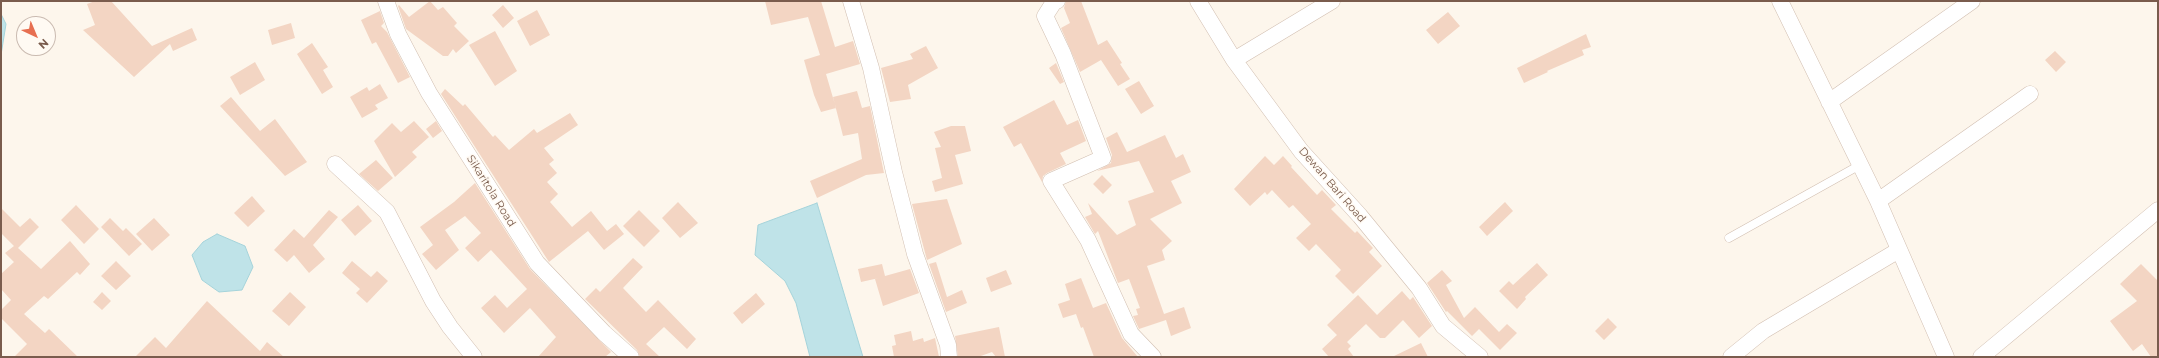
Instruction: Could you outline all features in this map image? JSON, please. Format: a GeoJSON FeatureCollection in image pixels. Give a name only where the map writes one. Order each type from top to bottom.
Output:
{"type":"FeatureCollection","features":[{"type":"Feature","properties":{"kind":"street","name":"Sikaritola Road"},"geometry":{"type":"LineString","coordinates":[[386,1],[398,34],[429,93],[537,263],[604,333],[631,357]]}},
{"type":"Feature","properties":{"kind":"street"},"geometry":{"type":"LineString","coordinates":[[851,1],[871,68],[894,172],[915,254],[948,345],[949,357]]}},
{"type":"Feature","properties":{"kind":"street"},"geometry":{"type":"LineString","coordinates":[[1057,1],[1054,2],[1045,16],[1063,54],[1103,158],[1051,181],[1088,240],[1131,334],[1153,357]]}},
{"type":"Feature","properties":{"kind":"street","name":"Dewan Bari Road"},"geometry":{"type":"LineString","coordinates":[[1198,1],[1234,60],[1301,151],[1360,216],[1419,288],[1443,326],[1480,357]]}},
{"type":"Feature","properties":{"kind":"street"},"geometry":{"type":"LineString","coordinates":[[1234,60],[1332,1]]}},
{"type":"Feature","properties":{"kind":"street"},"geometry":{"type":"LineString","coordinates":[[1780,1],[1878,201],[1946,357]]}},
{"type":"Feature","properties":{"kind":"street"},"geometry":{"type":"LineString","coordinates":[[1829,102],[1972,1]]}},
{"type":"Feature","properties":{"kind":"street"},"geometry":{"type":"LineString","coordinates":[[1878,201],[2030,94]]}},
{"type":"Feature","properties":{"kind":"street"},"geometry":{"type":"LineString","coordinates":[[334,164],[387,212],[433,301],[450,327],[474,357]]}},
{"type":"Feature","properties":{"kind":"street"},"geometry":{"type":"LineString","coordinates":[[1981,357],[2158,210]]}},
{"type":"Feature","properties":{"kind":"street"},"geometry":{"type":"LineString","coordinates":[[1731,357],[1763,331],[1899,250]]}},
{"type":"Feature","properties":{"kind":"lane"},"geometry":{"type":"LineString","coordinates":[[1729,238],[1860,165]]}},
{"type":"Feature","properties":{"kind":"water"},"geometry":{"type":"Polygon","coordinates":[[[1,14],[6,24],[1,55],[1,14]]]}},
{"type":"Feature","properties":{"kind":"water"},"geometry":{"type":"Polygon","coordinates":[[[817,203],[863,357],[810,357],[796,303],[785,281],[755,255],[758,225],[817,203]]]}},
{"type":"Feature","properties":{"kind":"water"},"geometry":{"type":"Polygon","coordinates":[[[217,234],[245,246],[253,267],[242,290],[219,292],[202,280],[192,255],[203,242],[217,234]]]}},
{"type":"Feature","properties":{"kind":"building"},"geometry":{"type":"Polygon","coordinates":[[[95,1],[111,1],[152,46],[192,28],[197,40],[173,51],[170,44],[134,77],[83,30],[95,25],[87,4],[95,1]]]}},
{"type":"Feature","properties":{"kind":"building"},"geometry":{"type":"Polygon","coordinates":[[[430,1],[438,10],[443,7],[457,23],[454,26],[469,41],[456,53],[453,49],[448,56],[443,56],[406,29],[398,6],[399,5],[409,17],[430,1]]]}},
{"type":"Feature","properties":{"kind":"building"},"geometry":{"type":"Polygon","coordinates":[[[765,1],[821,1],[835,47],[853,41],[860,64],[826,74],[836,108],[821,112],[814,95],[804,60],[820,55],[808,17],[771,25],[765,1]]]}},
{"type":"Feature","properties":{"kind":"building"},"geometry":{"type":"Polygon","coordinates":[[[1066,1],[1081,1],[1098,45],[1107,40],[1122,63],[1120,64],[1130,79],[1118,86],[1101,60],[1080,72],[1061,28],[1070,23],[1064,8],[1066,1]]]}},
{"type":"Feature","properties":{"kind":"building"},"geometry":{"type":"Polygon","coordinates":[[[503,5],[514,18],[503,28],[492,15],[503,5]]]}},
{"type":"Feature","properties":{"kind":"building"},"geometry":{"type":"Polygon","coordinates":[[[537,10],[550,35],[530,46],[517,21],[537,10]]]}},
{"type":"Feature","properties":{"kind":"building"},"geometry":{"type":"Polygon","coordinates":[[[380,11],[384,23],[381,26],[387,32],[410,77],[398,83],[376,42],[372,44],[361,20],[380,11]]]}},
{"type":"Feature","properties":{"kind":"building"},"geometry":{"type":"Polygon","coordinates":[[[1448,12],[1460,26],[1438,44],[1426,30],[1448,12]]]}},
{"type":"Feature","properties":{"kind":"building"},"geometry":{"type":"Polygon","coordinates":[[[291,23],[295,38],[272,45],[268,30],[291,23]]]}},
{"type":"Feature","properties":{"kind":"building"},"geometry":{"type":"Polygon","coordinates":[[[495,31],[517,71],[495,86],[469,45],[495,31]]]}},
{"type":"Feature","properties":{"kind":"building"},"geometry":{"type":"Polygon","coordinates":[[[1586,34],[1591,47],[1582,50],[1584,55],[1524,83],[1517,68],[1586,34]]]}},
{"type":"Feature","properties":{"kind":"building"},"geometry":{"type":"Polygon","coordinates":[[[312,43],[328,67],[323,70],[333,87],[322,94],[297,54],[312,43]]]}},
{"type":"Feature","properties":{"kind":"building"},"geometry":{"type":"Polygon","coordinates":[[[926,46],[938,68],[908,85],[911,99],[890,102],[881,68],[913,59],[910,54],[926,46]]]}},
{"type":"Feature","properties":{"kind":"building"},"geometry":{"type":"Polygon","coordinates":[[[2055,51],[2066,62],[2056,72],[2045,60],[2055,51]]]}},
{"type":"Feature","properties":{"kind":"building"},"geometry":{"type":"Polygon","coordinates":[[[255,62],[265,80],[240,95],[230,77],[255,62]]]}},
{"type":"Feature","properties":{"kind":"building"},"geometry":{"type":"Polygon","coordinates":[[[1056,63],[1064,82],[1060,84],[1049,68],[1056,63]]]}},
{"type":"Feature","properties":{"kind":"building"},"geometry":{"type":"Polygon","coordinates":[[[1139,81],[1154,106],[1141,114],[1125,89],[1139,81]]]}},
{"type":"Feature","properties":{"kind":"building"},"geometry":{"type":"Polygon","coordinates":[[[380,84],[388,98],[375,105],[378,109],[362,118],[350,97],[367,87],[369,91],[380,84]]]}},
{"type":"Feature","properties":{"kind":"building"},"geometry":{"type":"Polygon","coordinates":[[[445,89],[463,106],[465,104],[493,137],[495,135],[509,150],[534,129],[537,133],[570,113],[578,125],[544,148],[554,160],[549,164],[557,173],[547,182],[558,194],[550,202],[572,227],[591,211],[607,231],[616,224],[624,234],[604,250],[588,231],[549,262],[441,94],[445,89]]]}},
{"type":"Feature","properties":{"kind":"building"},"geometry":{"type":"Polygon","coordinates":[[[857,91],[862,108],[870,106],[884,173],[866,175],[817,198],[810,181],[862,159],[858,133],[843,136],[833,97],[857,91]]]}},
{"type":"Feature","properties":{"kind":"building"},"geometry":{"type":"Polygon","coordinates":[[[231,97],[260,131],[275,119],[307,162],[285,176],[220,106],[231,97]]]}},
{"type":"Feature","properties":{"kind":"building"},"geometry":{"type":"Polygon","coordinates":[[[1054,100],[1067,125],[1078,120],[1086,141],[1060,153],[1066,164],[1043,176],[1042,182],[1021,143],[1014,147],[1003,127],[1054,100]]]}},
{"type":"Feature","properties":{"kind":"building"},"geometry":{"type":"Polygon","coordinates":[[[414,121],[429,137],[412,152],[417,157],[395,177],[374,141],[392,123],[401,132],[414,121]]]}},
{"type":"Feature","properties":{"kind":"building"},"geometry":{"type":"Polygon","coordinates":[[[436,121],[442,131],[433,138],[426,129],[436,121]]]}},
{"type":"Feature","properties":{"kind":"building"},"geometry":{"type":"Polygon","coordinates":[[[951,126],[965,126],[971,151],[955,155],[963,184],[935,192],[932,181],[942,178],[935,148],[941,147],[934,132],[951,126]]]}},
{"type":"Feature","properties":{"kind":"building"},"geometry":{"type":"Polygon","coordinates":[[[1117,132],[1127,152],[1165,135],[1176,158],[1183,154],[1191,172],[1171,181],[1182,203],[1150,219],[1172,241],[1162,250],[1165,260],[1147,266],[1164,314],[1184,307],[1191,328],[1171,336],[1166,320],[1139,329],[1133,316],[1138,315],[1136,309],[1140,308],[1129,279],[1118,283],[1098,231],[1095,234],[1085,217],[1092,214],[1088,203],[1117,235],[1136,225],[1128,201],[1154,192],[1139,161],[1097,171],[1111,163],[1112,155],[1106,138],[1117,132]]]}},
{"type":"Feature","properties":{"kind":"building"},"geometry":{"type":"Polygon","coordinates":[[[1265,156],[1274,165],[1283,156],[1317,195],[1322,190],[1336,205],[1331,209],[1355,233],[1357,231],[1373,248],[1369,252],[1382,266],[1353,294],[1335,276],[1341,270],[1316,244],[1309,251],[1296,238],[1311,224],[1293,205],[1289,208],[1272,190],[1267,195],[1265,192],[1250,206],[1234,189],[1265,156]]]}},
{"type":"Feature","properties":{"kind":"building"},"geometry":{"type":"Polygon","coordinates":[[[376,160],[393,178],[378,191],[359,174],[376,160]]]}},
{"type":"Feature","properties":{"kind":"building"},"geometry":{"type":"Polygon","coordinates":[[[1102,175],[1112,185],[1103,194],[1093,184],[1102,175]]]}},
{"type":"Feature","properties":{"kind":"building"},"geometry":{"type":"Polygon","coordinates":[[[475,183],[530,269],[611,352],[605,357],[538,357],[556,337],[530,308],[504,333],[481,308],[495,295],[507,308],[527,289],[491,250],[478,262],[465,248],[481,233],[465,216],[445,230],[459,250],[436,270],[422,254],[433,245],[420,227],[454,202],[475,183]]]}},
{"type":"Feature","properties":{"kind":"building"},"geometry":{"type":"Polygon","coordinates":[[[252,196],[265,211],[248,227],[234,213],[252,196]]]}},
{"type":"Feature","properties":{"kind":"building"},"geometry":{"type":"Polygon","coordinates":[[[947,199],[962,244],[927,260],[912,204],[947,199]]]}},
{"type":"Feature","properties":{"kind":"building"},"geometry":{"type":"Polygon","coordinates":[[[678,202],[698,223],[680,238],[662,218],[678,202]]]}},
{"type":"Feature","properties":{"kind":"building"},"geometry":{"type":"Polygon","coordinates":[[[1505,202],[1513,211],[1487,236],[1479,227],[1505,202]]]}},
{"type":"Feature","properties":{"kind":"building"},"geometry":{"type":"Polygon","coordinates":[[[76,205],[99,229],[84,244],[61,220],[76,205]]]}},
{"type":"Feature","properties":{"kind":"building"},"geometry":{"type":"Polygon","coordinates":[[[358,205],[372,221],[355,236],[341,220],[358,205]]]}},
{"type":"Feature","properties":{"kind":"building"},"geometry":{"type":"Polygon","coordinates":[[[1,208],[20,227],[30,218],[39,227],[18,248],[41,269],[70,241],[90,264],[80,275],[77,272],[48,299],[44,296],[24,314],[45,333],[49,329],[78,357],[14,357],[27,344],[1,318],[1,310],[11,300],[1,289],[1,274],[14,262],[5,253],[14,246],[1,233],[1,208]]]}},
{"type":"Feature","properties":{"kind":"building"},"geometry":{"type":"Polygon","coordinates":[[[329,210],[338,217],[313,245],[325,259],[309,273],[294,255],[287,262],[274,250],[294,229],[304,238],[329,210]]]}},
{"type":"Feature","properties":{"kind":"building"},"geometry":{"type":"Polygon","coordinates":[[[639,210],[660,231],[644,247],[623,226],[639,210]]]}},
{"type":"Feature","properties":{"kind":"building"},"geometry":{"type":"Polygon","coordinates":[[[110,218],[123,231],[126,228],[142,244],[129,256],[101,227],[110,218]]]}},
{"type":"Feature","properties":{"kind":"building"},"geometry":{"type":"Polygon","coordinates":[[[154,218],[170,235],[152,251],[136,234],[154,218]]]}},
{"type":"Feature","properties":{"kind":"building"},"geometry":{"type":"Polygon","coordinates":[[[633,258],[643,267],[623,288],[646,312],[658,300],[696,339],[687,349],[664,327],[646,344],[660,357],[640,357],[637,350],[585,299],[596,288],[600,292],[633,258]]]}},
{"type":"Feature","properties":{"kind":"building"},"geometry":{"type":"Polygon","coordinates":[[[116,261],[131,276],[116,290],[101,276],[116,261]]]}},
{"type":"Feature","properties":{"kind":"building"},"geometry":{"type":"Polygon","coordinates":[[[352,261],[371,277],[377,271],[388,281],[367,303],[356,293],[360,289],[342,273],[352,261]]]}},
{"type":"Feature","properties":{"kind":"building"},"geometry":{"type":"Polygon","coordinates":[[[936,262],[947,297],[962,290],[967,303],[946,312],[929,264],[936,262]]]}},
{"type":"Feature","properties":{"kind":"building"},"geometry":{"type":"Polygon","coordinates":[[[1537,263],[1548,275],[1525,297],[1526,299],[1517,309],[1499,291],[1509,281],[1513,285],[1537,263]]]}},
{"type":"Feature","properties":{"kind":"building"},"geometry":{"type":"Polygon","coordinates":[[[882,264],[885,276],[910,269],[919,293],[883,306],[875,279],[879,278],[861,282],[858,269],[882,264]]]}},
{"type":"Feature","properties":{"kind":"building"},"geometry":{"type":"Polygon","coordinates":[[[2141,264],[2158,281],[2158,357],[2151,357],[2142,344],[2133,351],[2110,321],[2137,301],[2120,284],[2141,264]]]}},
{"type":"Feature","properties":{"kind":"building"},"geometry":{"type":"Polygon","coordinates":[[[1006,270],[1012,284],[991,292],[986,278],[1006,270]]]}},
{"type":"Feature","properties":{"kind":"building"},"geometry":{"type":"Polygon","coordinates":[[[1442,270],[1452,281],[1446,285],[1464,318],[1475,307],[1499,332],[1507,324],[1517,333],[1500,350],[1479,329],[1472,336],[1447,311],[1446,312],[1427,283],[1442,270]]]}},
{"type":"Feature","properties":{"kind":"building"},"geometry":{"type":"Polygon","coordinates":[[[1081,278],[1093,308],[1106,303],[1122,338],[1138,357],[1094,357],[1083,327],[1081,328],[1076,314],[1063,318],[1058,304],[1070,300],[1065,284],[1081,278]]]}},
{"type":"Feature","properties":{"kind":"building"},"geometry":{"type":"Polygon","coordinates":[[[1402,291],[1410,300],[1413,297],[1432,326],[1419,338],[1403,320],[1385,338],[1380,338],[1366,324],[1347,342],[1351,346],[1348,349],[1354,357],[1329,357],[1322,349],[1337,335],[1327,325],[1358,295],[1377,315],[1402,291]]]}},
{"type":"Feature","properties":{"kind":"building"},"geometry":{"type":"Polygon","coordinates":[[[102,292],[111,301],[102,310],[93,302],[102,292]]]}},
{"type":"Feature","properties":{"kind":"building"},"geometry":{"type":"Polygon","coordinates":[[[290,292],[306,307],[289,326],[272,311],[290,292]]]}},
{"type":"Feature","properties":{"kind":"building"},"geometry":{"type":"Polygon","coordinates":[[[756,293],[765,304],[742,324],[733,313],[756,293]]]}},
{"type":"Feature","properties":{"kind":"building"},"geometry":{"type":"Polygon","coordinates":[[[207,301],[260,351],[267,342],[284,357],[135,357],[155,337],[166,348],[207,301]]]}},
{"type":"Feature","properties":{"kind":"building"},"geometry":{"type":"Polygon","coordinates":[[[1608,318],[1617,327],[1604,340],[1595,331],[1608,318]]]}},
{"type":"Feature","properties":{"kind":"building"},"geometry":{"type":"Polygon","coordinates":[[[999,327],[1005,357],[996,357],[992,352],[978,357],[958,357],[955,336],[999,327]]]}},
{"type":"Feature","properties":{"kind":"building"},"geometry":{"type":"Polygon","coordinates":[[[911,331],[913,341],[923,338],[924,342],[935,338],[939,357],[894,357],[892,346],[896,345],[894,335],[911,331]]]}},
{"type":"Feature","properties":{"kind":"building"},"geometry":{"type":"Polygon","coordinates":[[[1421,343],[1428,357],[1392,357],[1421,343]]]}}]}
